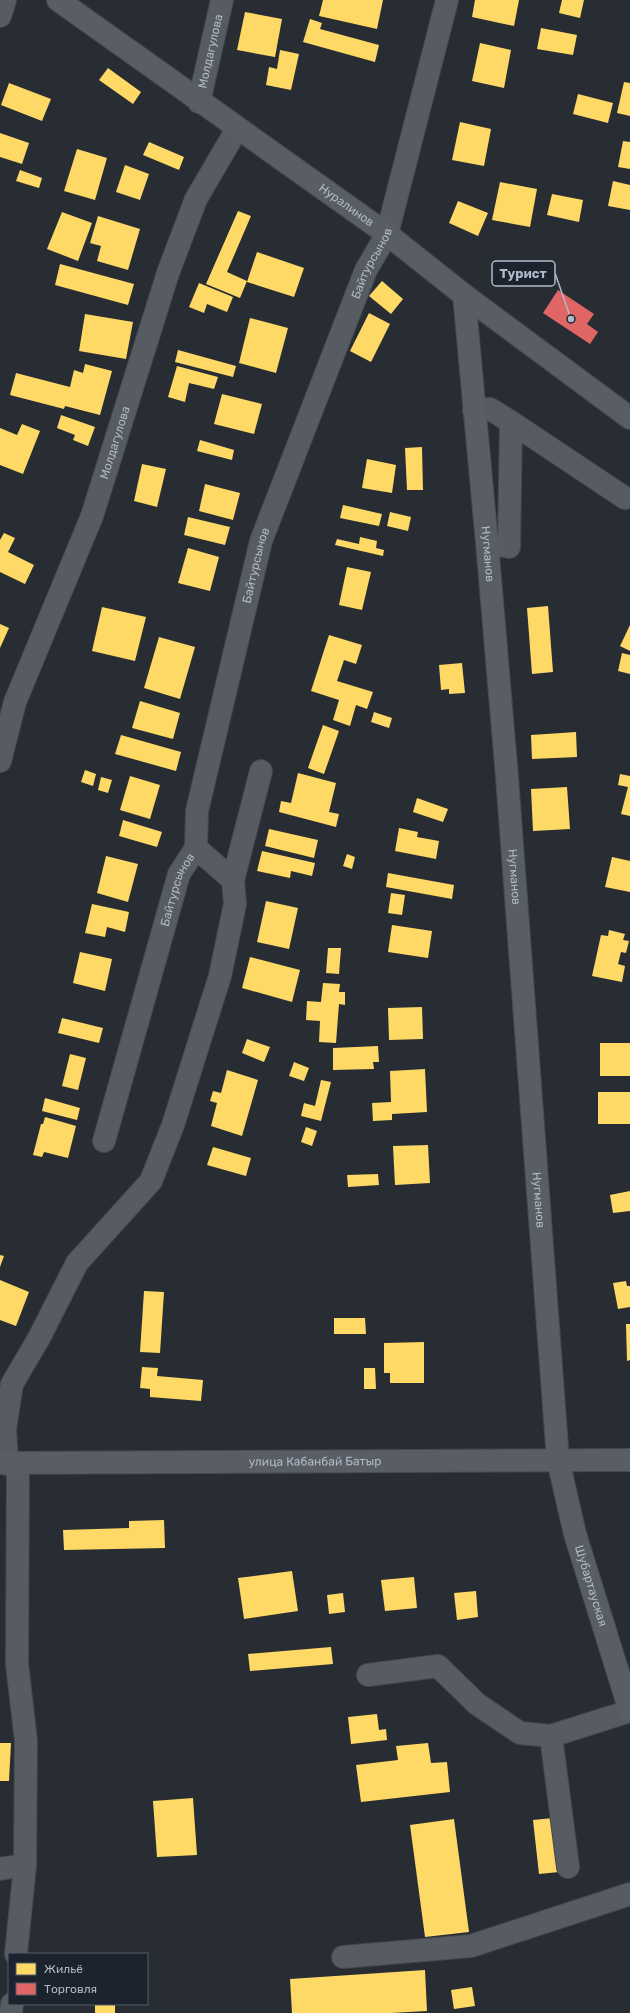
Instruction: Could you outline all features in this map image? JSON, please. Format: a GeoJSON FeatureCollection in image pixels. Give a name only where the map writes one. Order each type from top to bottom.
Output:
{"type":"FeatureCollection","features":[{"type":"Feature","properties":{"kind":"main road","name":"Нуралинов"},"geometry":{"type":"LineString","coordinates":[[58,0],[199,102],[387,234],[464,295],[630,418]]}},
{"type":"Feature","properties":{"kind":"main road","name":"Нугманов"},"geometry":{"type":"LineString","coordinates":[[464,295],[488,543],[558,1460]]}},
{"type":"Feature","properties":{"kind":"main road","name":"Шубартауская"},"geometry":{"type":"LineString","coordinates":[[558,1460],[575,1534],[630,1711]]}},
{"type":"Feature","properties":{"kind":"main road","name":"улица Кабанбай Батыр"},"geometry":{"type":"LineString","coordinates":[[8,1464],[630,1460]]}},
{"type":"Feature","properties":{"kind":"street"},"geometry":{"type":"LineString","coordinates":[[0,16],[5,0]]}},
{"type":"Feature","properties":{"kind":"street","name":"Молдагулова"},"geometry":{"type":"LineString","coordinates":[[199,102],[222,0]]}},
{"type":"Feature","properties":{"kind":"street","name":"Байтурсынов"},"geometry":{"type":"LineString","coordinates":[[104,1141],[179,874],[196,848],[197,811],[261,541],[366,270],[387,234],[447,0]]}},
{"type":"Feature","properties":{"kind":"street","name":"Молдагулова"},"geometry":{"type":"LineString","coordinates":[[0,761],[7,701],[92,516],[168,273],[196,199],[237,129]]}},
{"type":"Feature","properties":{"kind":"street"},"geometry":{"type":"LineString","coordinates":[[474,410],[490,409],[625,498]]}},
{"type":"Feature","properties":{"kind":"street"},"geometry":{"type":"LineString","coordinates":[[488,543],[509,547],[511,422]]}},
{"type":"Feature","properties":{"kind":"street"},"geometry":{"type":"LineString","coordinates":[[16,1953],[25,1865],[26,1741],[17,1664],[8,1464],[5,1430],[12,1384],[77,1263],[151,1181],[173,1124],[220,976],[235,904],[233,880],[261,771]]}},
{"type":"Feature","properties":{"kind":"street"},"geometry":{"type":"LineString","coordinates":[[196,848],[233,880]]}},
{"type":"Feature","properties":{"kind":"street"},"geometry":{"type":"LineString","coordinates":[[368,1675],[438,1666],[477,1704],[520,1733],[551,1736],[630,1711]]}},
{"type":"Feature","properties":{"kind":"street"},"geometry":{"type":"LineString","coordinates":[[551,1736],[568,1867]]}},
{"type":"Feature","properties":{"kind":"street"},"geometry":{"type":"LineString","coordinates":[[0,1869],[25,1865]]}},
{"type":"Feature","properties":{"kind":"street"},"geometry":{"type":"LineString","coordinates":[[344,1957],[471,1946],[630,1894]]}},
{"type":"Feature","properties":{"kind":"building: Жильё"},"geometry":{"type":"Polygon","coordinates":[[[323,0],[383,0],[377,29],[319,16],[323,0]]]}},
{"type":"Feature","properties":{"kind":"building: Жильё"},"geometry":{"type":"Polygon","coordinates":[[[475,0],[519,0],[514,26],[472,17],[475,0]]]}},
{"type":"Feature","properties":{"kind":"building: Жильё"},"geometry":{"type":"Polygon","coordinates":[[[562,0],[584,0],[580,18],[559,13],[562,0]]]}},
{"type":"Feature","properties":{"kind":"building: Жильё"},"geometry":{"type":"Polygon","coordinates":[[[245,12],[282,19],[275,57],[237,50],[245,12]]]}},
{"type":"Feature","properties":{"kind":"building: Жильё"},"geometry":{"type":"Polygon","coordinates":[[[310,19],[322,23],[320,29],[379,45],[375,62],[303,42],[310,19]]]}},
{"type":"Feature","properties":{"kind":"building: Жильё"},"geometry":{"type":"Polygon","coordinates":[[[541,28],[577,35],[573,55],[537,49],[541,28]]]}},
{"type":"Feature","properties":{"kind":"building: Жильё"},"geometry":{"type":"Polygon","coordinates":[[[480,43],[511,50],[504,88],[472,81],[480,43]]]}},
{"type":"Feature","properties":{"kind":"building: Жильё"},"geometry":{"type":"Polygon","coordinates":[[[280,50],[299,54],[291,90],[266,85],[269,67],[277,69],[280,50]]]}},
{"type":"Feature","properties":{"kind":"building: Жильё"},"geometry":{"type":"Polygon","coordinates":[[[108,68],[141,92],[133,104],[99,80],[108,68]]]}},
{"type":"Feature","properties":{"kind":"building: Жильё"},"geometry":{"type":"Polygon","coordinates":[[[624,82],[630,83],[630,116],[617,113],[624,82]]]}},
{"type":"Feature","properties":{"kind":"building: Жильё"},"geometry":{"type":"Polygon","coordinates":[[[9,83],[51,99],[42,121],[1,105],[9,83]]]}},
{"type":"Feature","properties":{"kind":"building: Жильё"},"geometry":{"type":"Polygon","coordinates":[[[578,94],[613,103],[608,123],[573,114],[578,94]]]}},
{"type":"Feature","properties":{"kind":"building: Жильё"},"geometry":{"type":"Polygon","coordinates":[[[460,122],[491,129],[484,166],[452,160],[460,122]]]}},
{"type":"Feature","properties":{"kind":"building: Жильё"},"geometry":{"type":"Polygon","coordinates":[[[0,133],[29,143],[22,164],[0,157],[0,133]]]}},
{"type":"Feature","properties":{"kind":"building: Жильё"},"geometry":{"type":"Polygon","coordinates":[[[623,141],[630,142],[630,169],[618,167],[623,141]]]}},
{"type":"Feature","properties":{"kind":"building: Жильё"},"geometry":{"type":"Polygon","coordinates":[[[149,142],[184,157],[179,170],[143,155],[149,142]]]}},
{"type":"Feature","properties":{"kind":"building: Жильё"},"geometry":{"type":"Polygon","coordinates":[[[77,149],[107,158],[95,200],[64,191],[77,149]]]}},
{"type":"Feature","properties":{"kind":"building: Жильё"},"geometry":{"type":"Polygon","coordinates":[[[125,165],[149,174],[140,200],[116,192],[125,165]]]}},
{"type":"Feature","properties":{"kind":"building: Жильё"},"geometry":{"type":"Polygon","coordinates":[[[20,170],[42,178],[39,188],[16,181],[20,170]]]}},
{"type":"Feature","properties":{"kind":"building: Жильё"},"geometry":{"type":"Polygon","coordinates":[[[613,181],[630,185],[630,210],[608,206],[613,181]]]}},
{"type":"Feature","properties":{"kind":"building: Жильё"},"geometry":{"type":"Polygon","coordinates":[[[500,182],[537,189],[530,227],[492,220],[500,182]]]}},
{"type":"Feature","properties":{"kind":"building: Жильё"},"geometry":{"type":"Polygon","coordinates":[[[552,194],[583,200],[579,222],[547,215],[552,194]]]}},
{"type":"Feature","properties":{"kind":"building: Жильё"},"geometry":{"type":"Polygon","coordinates":[[[458,201],[488,213],[478,236],[449,223],[458,201]]]}},
{"type":"Feature","properties":{"kind":"building: Жильё"},"geometry":{"type":"Polygon","coordinates":[[[238,211],[251,216],[227,272],[247,281],[240,298],[206,284],[238,211]]]}},
{"type":"Feature","properties":{"kind":"building: Жильё"},"geometry":{"type":"Polygon","coordinates":[[[62,212],[92,223],[78,261],[47,249],[62,212]]]}},
{"type":"Feature","properties":{"kind":"building: Жильё"},"geometry":{"type":"Polygon","coordinates":[[[98,216],[140,229],[128,270],[97,261],[101,246],[90,243],[98,216]]]}},
{"type":"Feature","properties":{"kind":"building: Жильё"},"geometry":{"type":"Polygon","coordinates":[[[257,252],[304,268],[294,297],[247,282],[257,252]]]}},
{"type":"Feature","properties":{"kind":"building: Жильё"},"geometry":{"type":"Polygon","coordinates":[[[60,264],[134,284],[128,305],[55,285],[60,264]]]}},
{"type":"Feature","properties":{"kind":"building: Жильё"},"geometry":{"type":"Polygon","coordinates":[[[382,281],[403,299],[391,314],[369,296],[382,281]]]}},
{"type":"Feature","properties":{"kind":"building: Жильё"},"geometry":{"type":"Polygon","coordinates":[[[199,283],[233,297],[227,312],[207,304],[204,313],[189,307],[199,283]]]}},
{"type":"Feature","properties":{"kind":"building: Жильё"},"geometry":{"type":"Polygon","coordinates":[[[369,313],[390,324],[371,362],[350,351],[369,313]]]}},
{"type":"Feature","properties":{"kind":"building: Жильё"},"geometry":{"type":"Polygon","coordinates":[[[85,314],[133,322],[126,359],[79,351],[85,314]]]}},
{"type":"Feature","properties":{"kind":"building: Жильё"},"geometry":{"type":"Polygon","coordinates":[[[250,318],[288,328],[276,373],[239,363],[250,318]]]}},
{"type":"Feature","properties":{"kind":"building: Жильё"},"geometry":{"type":"Polygon","coordinates":[[[178,350],[236,366],[233,377],[175,362],[178,350]]]}},
{"type":"Feature","properties":{"kind":"building: Жильё"},"geometry":{"type":"Polygon","coordinates":[[[85,364],[112,371],[100,415],[65,406],[64,409],[10,395],[16,373],[70,387],[74,370],[83,373],[85,364]]]}},
{"type":"Feature","properties":{"kind":"building: Жильё"},"geometry":{"type":"Polygon","coordinates":[[[177,366],[218,377],[214,389],[189,383],[185,402],[168,397],[177,366]]]}},
{"type":"Feature","properties":{"kind":"building: Жильё"},"geometry":{"type":"Polygon","coordinates":[[[222,394],[262,404],[254,434],[214,424],[222,394]]]}},
{"type":"Feature","properties":{"kind":"building: Жильё"},"geometry":{"type":"Polygon","coordinates":[[[61,415],[95,427],[88,446],[73,440],[75,435],[57,428],[61,415]]]}},
{"type":"Feature","properties":{"kind":"building: Жильё"},"geometry":{"type":"Polygon","coordinates":[[[22,424],[40,431],[23,474],[0,465],[0,428],[17,435],[22,424]]]}},
{"type":"Feature","properties":{"kind":"building: Жильё"},"geometry":{"type":"Polygon","coordinates":[[[200,440],[234,450],[232,460],[197,451],[200,440]]]}},
{"type":"Feature","properties":{"kind":"building: Жильё"},"geometry":{"type":"Polygon","coordinates":[[[422,447],[423,490],[407,490],[405,448],[422,447]]]}},
{"type":"Feature","properties":{"kind":"building: Жильё"},"geometry":{"type":"Polygon","coordinates":[[[367,459],[396,465],[392,493],[362,488],[367,459]]]}},
{"type":"Feature","properties":{"kind":"building: Жильё"},"geometry":{"type":"Polygon","coordinates":[[[142,464],[166,469],[157,507],[134,501],[142,464]]]}},
{"type":"Feature","properties":{"kind":"building: Жильё"},"geometry":{"type":"Polygon","coordinates":[[[205,484],[240,493],[233,520],[199,511],[205,484]]]}},
{"type":"Feature","properties":{"kind":"building: Жильё"},"geometry":{"type":"Polygon","coordinates":[[[343,505],[382,514],[379,526],[340,518],[343,505]]]}},
{"type":"Feature","properties":{"kind":"building: Жильё"},"geometry":{"type":"Polygon","coordinates":[[[390,512],[411,517],[408,531],[387,526],[390,512]]]}},
{"type":"Feature","properties":{"kind":"building: Жильё"},"geometry":{"type":"Polygon","coordinates":[[[188,517],[230,527],[225,545],[184,535],[188,517]]]}},
{"type":"Feature","properties":{"kind":"building: Жильё"},"geometry":{"type":"Polygon","coordinates":[[[4,533],[15,538],[8,552],[34,565],[25,584],[0,572],[0,540],[4,533]]]}},
{"type":"Feature","properties":{"kind":"building: Жильё"},"geometry":{"type":"Polygon","coordinates":[[[360,537],[377,541],[376,548],[384,550],[383,556],[335,545],[337,539],[359,544],[360,537]]]}},
{"type":"Feature","properties":{"kind":"building: Жильё"},"geometry":{"type":"Polygon","coordinates":[[[188,548],[219,557],[210,591],[178,583],[188,548]]]}},
{"type":"Feature","properties":{"kind":"building: Жильё"},"geometry":{"type":"Polygon","coordinates":[[[347,567],[371,572],[362,610],[339,605],[347,567]]]}},
{"type":"Feature","properties":{"kind":"building: Жильё"},"geometry":{"type":"Polygon","coordinates":[[[548,606],[553,672],[532,674],[527,608],[548,606]]]}},
{"type":"Feature","properties":{"kind":"building: Жильё"},"geometry":{"type":"Polygon","coordinates":[[[102,607],[146,617],[135,661],[92,651],[102,607]]]}},
{"type":"Feature","properties":{"kind":"building: Жильё"},"geometry":{"type":"Polygon","coordinates":[[[0,624],[9,628],[0,648],[0,624]]]}},
{"type":"Feature","properties":{"kind":"building: Жильё"},"geometry":{"type":"Polygon","coordinates":[[[630,625],[630,651],[620,646],[630,625]]]}},
{"type":"Feature","properties":{"kind":"building: Жильё"},"geometry":{"type":"Polygon","coordinates":[[[329,635],[362,645],[356,664],[344,660],[337,681],[373,692],[367,709],[356,705],[350,726],[333,720],[339,700],[311,691],[329,635]]]}},
{"type":"Feature","properties":{"kind":"building: Жильё"},"geometry":{"type":"Polygon","coordinates":[[[159,637],[195,647],[180,699],[144,688],[159,637]]]}},
{"type":"Feature","properties":{"kind":"building: Жильё"},"geometry":{"type":"Polygon","coordinates":[[[622,653],[630,655],[630,674],[618,671],[622,653]]]}},
{"type":"Feature","properties":{"kind":"building: Жильё"},"geometry":{"type":"Polygon","coordinates":[[[462,663],[465,693],[449,694],[449,689],[441,690],[439,665],[462,663]]]}},
{"type":"Feature","properties":{"kind":"building: Жильё"},"geometry":{"type":"Polygon","coordinates":[[[140,701],[180,713],[173,739],[132,728],[140,701]]]}},
{"type":"Feature","properties":{"kind":"building: Жильё"},"geometry":{"type":"Polygon","coordinates":[[[374,712],[392,718],[389,728],[371,722],[374,712]]]}},
{"type":"Feature","properties":{"kind":"building: Жильё"},"geometry":{"type":"Polygon","coordinates":[[[323,725],[339,731],[324,774],[308,768],[323,725]]]}},
{"type":"Feature","properties":{"kind":"building: Жильё"},"geometry":{"type":"Polygon","coordinates":[[[576,732],[577,757],[532,759],[531,735],[576,732]]]}},
{"type":"Feature","properties":{"kind":"building: Жильё"},"geometry":{"type":"Polygon","coordinates":[[[121,735],[181,752],[176,771],[115,754],[121,735]]]}},
{"type":"Feature","properties":{"kind":"building: Жильё"},"geometry":{"type":"Polygon","coordinates":[[[85,770],[96,774],[93,786],[81,782],[85,770]]]}},
{"type":"Feature","properties":{"kind":"building: Жильё"},"geometry":{"type":"Polygon","coordinates":[[[298,773],[336,783],[329,812],[339,814],[336,827],[279,812],[281,801],[291,803],[298,773]]]}},
{"type":"Feature","properties":{"kind":"building: Жильё"},"geometry":{"type":"Polygon","coordinates":[[[620,774],[630,776],[630,816],[621,814],[628,787],[618,785],[620,774]]]}},
{"type":"Feature","properties":{"kind":"building: Жильё"},"geometry":{"type":"Polygon","coordinates":[[[130,776],[160,785],[150,819],[120,810],[130,776]]]}},
{"type":"Feature","properties":{"kind":"building: Жильё"},"geometry":{"type":"Polygon","coordinates":[[[101,777],[112,780],[108,793],[98,790],[101,777]]]}},
{"type":"Feature","properties":{"kind":"building: Жильё"},"geometry":{"type":"Polygon","coordinates":[[[567,787],[570,829],[533,831],[531,789],[567,787]]]}},
{"type":"Feature","properties":{"kind":"building: Жильё"},"geometry":{"type":"Polygon","coordinates":[[[417,798],[448,809],[443,822],[413,812],[417,798]]]}},
{"type":"Feature","properties":{"kind":"building: Жильё"},"geometry":{"type":"Polygon","coordinates":[[[123,820],[162,832],[157,847],[119,836],[123,820]]]}},
{"type":"Feature","properties":{"kind":"building: Жильё"},"geometry":{"type":"Polygon","coordinates":[[[399,828],[418,832],[417,837],[439,841],[436,859],[395,851],[399,828]]]}},
{"type":"Feature","properties":{"kind":"building: Жильё"},"geometry":{"type":"Polygon","coordinates":[[[269,829],[318,840],[314,858],[265,846],[269,829]]]}},
{"type":"Feature","properties":{"kind":"building: Жильё"},"geometry":{"type":"Polygon","coordinates":[[[262,851],[315,863],[312,876],[291,871],[290,878],[257,871],[262,851]]]}},
{"type":"Feature","properties":{"kind":"building: Жильё"},"geometry":{"type":"Polygon","coordinates":[[[347,854],[355,857],[352,869],[343,866],[347,854]]]}},
{"type":"Feature","properties":{"kind":"building: Жильё"},"geometry":{"type":"Polygon","coordinates":[[[106,856],[138,864],[128,902],[97,893],[106,856]]]}},
{"type":"Feature","properties":{"kind":"building: Жильё"},"geometry":{"type":"Polygon","coordinates":[[[612,857],[630,861],[630,892],[605,887],[612,857]]]}},
{"type":"Feature","properties":{"kind":"building: Жильё"},"geometry":{"type":"Polygon","coordinates":[[[388,873],[454,885],[452,899],[386,887],[388,873]]]}},
{"type":"Feature","properties":{"kind":"building: Жильё"},"geometry":{"type":"Polygon","coordinates":[[[391,893],[405,895],[402,915],[388,913],[391,893]]]}},
{"type":"Feature","properties":{"kind":"building: Жильё"},"geometry":{"type":"Polygon","coordinates":[[[266,901],[298,908],[289,949],[257,942],[266,901]]]}},
{"type":"Feature","properties":{"kind":"building: Жильё"},"geometry":{"type":"Polygon","coordinates":[[[92,904],[129,912],[125,932],[107,927],[105,937],[85,933],[92,904]]]}},
{"type":"Feature","properties":{"kind":"building: Жильё"},"geometry":{"type":"Polygon","coordinates":[[[392,925],[432,931],[428,958],[388,952],[392,925]]]}},
{"type":"Feature","properties":{"kind":"building: Жильё"},"geometry":{"type":"Polygon","coordinates":[[[609,930],[625,934],[623,940],[629,941],[626,953],[621,952],[618,964],[625,966],[622,982],[592,976],[601,935],[608,936],[609,930]]]}},
{"type":"Feature","properties":{"kind":"building: Жильё"},"geometry":{"type":"Polygon","coordinates":[[[328,948],[341,948],[339,974],[326,973],[328,948]]]}},
{"type":"Feature","properties":{"kind":"building: Жильё"},"geometry":{"type":"Polygon","coordinates":[[[80,952],[112,959],[105,991],[73,983],[80,952]]]}},
{"type":"Feature","properties":{"kind":"building: Жильё"},"geometry":{"type":"Polygon","coordinates":[[[250,957],[300,970],[292,1002],[242,988],[250,957]]]}},
{"type":"Feature","properties":{"kind":"building: Жильё"},"geometry":{"type":"Polygon","coordinates":[[[323,983],[340,984],[339,992],[345,992],[345,1005],[339,1004],[336,1043],[319,1042],[320,1021],[306,1020],[307,1001],[321,1002],[323,983]]]}},
{"type":"Feature","properties":{"kind":"building: Жильё"},"geometry":{"type":"Polygon","coordinates":[[[422,1007],[423,1039],[389,1040],[388,1008],[422,1007]]]}},
{"type":"Feature","properties":{"kind":"building: Жильё"},"geometry":{"type":"Polygon","coordinates":[[[62,1018],[103,1028],[99,1043],[58,1033],[62,1018]]]}},
{"type":"Feature","properties":{"kind":"building: Жильё"},"geometry":{"type":"Polygon","coordinates":[[[247,1039],[270,1047],[264,1062],[242,1053],[247,1039]]]}},
{"type":"Feature","properties":{"kind":"building: Жильё"},"geometry":{"type":"Polygon","coordinates":[[[600,1043],[630,1043],[630,1076],[600,1076],[600,1043]]]}},
{"type":"Feature","properties":{"kind":"building: Жильё"},"geometry":{"type":"Polygon","coordinates":[[[378,1046],[379,1062],[373,1062],[374,1069],[333,1070],[333,1048],[378,1046]]]}},
{"type":"Feature","properties":{"kind":"building: Жильё"},"geometry":{"type":"Polygon","coordinates":[[[70,1054],[86,1058],[78,1090],[62,1086],[70,1054]]]}},
{"type":"Feature","properties":{"kind":"building: Жильё"},"geometry":{"type":"Polygon","coordinates":[[[294,1062],[309,1068],[304,1081],[289,1076],[294,1062]]]}},
{"type":"Feature","properties":{"kind":"building: Жильё"},"geometry":{"type":"Polygon","coordinates":[[[425,1069],[427,1112],[392,1114],[392,1120],[373,1121],[372,1103],[391,1102],[390,1071],[425,1069]]]}},
{"type":"Feature","properties":{"kind":"building: Жильё"},"geometry":{"type":"Polygon","coordinates":[[[227,1070],[258,1080],[242,1136],[211,1126],[217,1103],[210,1101],[213,1091],[221,1093],[227,1070]]]}},
{"type":"Feature","properties":{"kind":"building: Жильё"},"geometry":{"type":"Polygon","coordinates":[[[321,1080],[331,1082],[321,1121],[301,1116],[304,1103],[315,1106],[321,1080]]]}},
{"type":"Feature","properties":{"kind":"building: Жильё"},"geometry":{"type":"Polygon","coordinates":[[[598,1092],[630,1092],[630,1124],[598,1124],[598,1092]]]}},
{"type":"Feature","properties":{"kind":"building: Жильё"},"geometry":{"type":"Polygon","coordinates":[[[45,1098],[80,1108],[77,1120],[42,1111],[45,1098]]]}},
{"type":"Feature","properties":{"kind":"building: Жильё"},"geometry":{"type":"Polygon","coordinates":[[[45,1117],[76,1126],[68,1158],[44,1152],[42,1157],[33,1155],[41,1124],[43,1124],[45,1117]]]}},
{"type":"Feature","properties":{"kind":"building: Жильё"},"geometry":{"type":"Polygon","coordinates":[[[306,1127],[317,1131],[312,1146],[301,1142],[306,1127]]]}},
{"type":"Feature","properties":{"kind":"building: Жильё"},"geometry":{"type":"Polygon","coordinates":[[[428,1145],[430,1183],[395,1185],[393,1146],[428,1145]]]}},
{"type":"Feature","properties":{"kind":"building: Жильё"},"geometry":{"type":"Polygon","coordinates":[[[213,1147],[251,1158],[246,1176],[207,1165],[213,1147]]]}},
{"type":"Feature","properties":{"kind":"building: Жильё"},"geometry":{"type":"Polygon","coordinates":[[[378,1174],[379,1185],[348,1187],[347,1175],[378,1174]]]}},
{"type":"Feature","properties":{"kind":"building: Жильё"},"geometry":{"type":"Polygon","coordinates":[[[630,1191],[630,1211],[613,1213],[610,1195],[630,1191]]]}},
{"type":"Feature","properties":{"kind":"building: Жильё"},"geometry":{"type":"Polygon","coordinates":[[[0,1255],[4,1256],[0,1267],[0,1255]]]}},
{"type":"Feature","properties":{"kind":"building: Жильё"},"geometry":{"type":"Polygon","coordinates":[[[0,1280],[29,1292],[16,1326],[0,1320],[0,1280]]]}},
{"type":"Feature","properties":{"kind":"building: Жильё"},"geometry":{"type":"Polygon","coordinates":[[[626,1281],[627,1286],[630,1286],[630,1307],[618,1309],[613,1283],[626,1281]]]}},
{"type":"Feature","properties":{"kind":"building: Жильё"},"geometry":{"type":"Polygon","coordinates":[[[144,1291],[164,1292],[160,1353],[140,1352],[144,1291]]]}},
{"type":"Feature","properties":{"kind":"building: Жильё"},"geometry":{"type":"Polygon","coordinates":[[[334,1318],[365,1318],[366,1334],[334,1334],[334,1318]]]}},
{"type":"Feature","properties":{"kind":"building: Жильё"},"geometry":{"type":"Polygon","coordinates":[[[626,1324],[630,1324],[630,1360],[627,1361],[626,1324]]]}},
{"type":"Feature","properties":{"kind":"building: Жильё"},"geometry":{"type":"Polygon","coordinates":[[[424,1342],[424,1383],[390,1383],[390,1373],[384,1373],[384,1343],[424,1342]]]}},
{"type":"Feature","properties":{"kind":"building: Жильё"},"geometry":{"type":"Polygon","coordinates":[[[142,1367],[158,1368],[157,1376],[203,1380],[201,1401],[150,1397],[150,1389],[140,1388],[142,1367]]]}},
{"type":"Feature","properties":{"kind":"building: Жильё"},"geometry":{"type":"Polygon","coordinates":[[[364,1368],[375,1368],[376,1389],[364,1389],[364,1368]]]}},
{"type":"Feature","properties":{"kind":"building: Жильё"},"geometry":{"type":"Polygon","coordinates":[[[164,1520],[165,1548],[64,1550],[63,1530],[129,1528],[129,1521],[164,1520]]]}},
{"type":"Feature","properties":{"kind":"building: Жильё"},"geometry":{"type":"Polygon","coordinates":[[[292,1571],[298,1611],[244,1619],[238,1578],[292,1571]]]}},
{"type":"Feature","properties":{"kind":"building: Жильё"},"geometry":{"type":"Polygon","coordinates":[[[414,1577],[417,1608],[385,1611],[381,1580],[414,1577]]]}},
{"type":"Feature","properties":{"kind":"building: Жильё"},"geometry":{"type":"Polygon","coordinates":[[[476,1591],[478,1617],[457,1620],[454,1593],[476,1591]]]}},
{"type":"Feature","properties":{"kind":"building: Жильё"},"geometry":{"type":"Polygon","coordinates":[[[343,1593],[345,1612],[329,1614],[327,1595],[343,1593]]]}},
{"type":"Feature","properties":{"kind":"building: Жильё"},"geometry":{"type":"Polygon","coordinates":[[[331,1647],[333,1664],[250,1671],[248,1654],[331,1647]]]}},
{"type":"Feature","properties":{"kind":"building: Жильё"},"geometry":{"type":"Polygon","coordinates":[[[377,1714],[379,1730],[386,1729],[387,1740],[351,1744],[348,1717],[377,1714]]]}},
{"type":"Feature","properties":{"kind":"building: Жильё"},"geometry":{"type":"Polygon","coordinates":[[[0,1743],[11,1743],[9,1781],[0,1781],[0,1743]]]}},
{"type":"Feature","properties":{"kind":"building: Жильё"},"geometry":{"type":"Polygon","coordinates":[[[428,1743],[431,1763],[447,1762],[450,1792],[361,1802],[356,1765],[398,1760],[396,1746],[428,1743]]]}},
{"type":"Feature","properties":{"kind":"building: Жильё"},"geometry":{"type":"Polygon","coordinates":[[[193,1798],[197,1855],[157,1857],[153,1801],[193,1798]]]}},
{"type":"Feature","properties":{"kind":"building: Жильё"},"geometry":{"type":"Polygon","coordinates":[[[553,1818],[559,1872],[539,1874],[533,1820],[553,1818]]]}},
{"type":"Feature","properties":{"kind":"building: Жильё"},"geometry":{"type":"Polygon","coordinates":[[[454,1819],[469,1932],[425,1937],[410,1825],[454,1819]]]}},
{"type":"Feature","properties":{"kind":"building: Жильё"},"geometry":{"type":"Polygon","coordinates":[[[425,1970],[427,2011],[391,2013],[292,2013],[290,1979],[425,1970]]]}},
{"type":"Feature","properties":{"kind":"building: Жильё"},"geometry":{"type":"Polygon","coordinates":[[[472,1987],[475,2006],[454,2009],[451,1990],[472,1987]]]}},
{"type":"Feature","properties":{"kind":"building: Жильё"},"geometry":{"type":"Polygon","coordinates":[[[95,2005],[115,2005],[115,2013],[95,2013],[95,2005]]]}},
{"type":"Feature","properties":{"kind":"building: Торговля"},"geometry":{"type":"Polygon","coordinates":[[[558,290],[594,314],[587,324],[598,332],[590,344],[543,313],[558,290]]]}},
{"type":"Feature","properties":{"kind":"place","name":"Турист"},"geometry":{"type":"Point","coordinates":[571,319]}}]}
